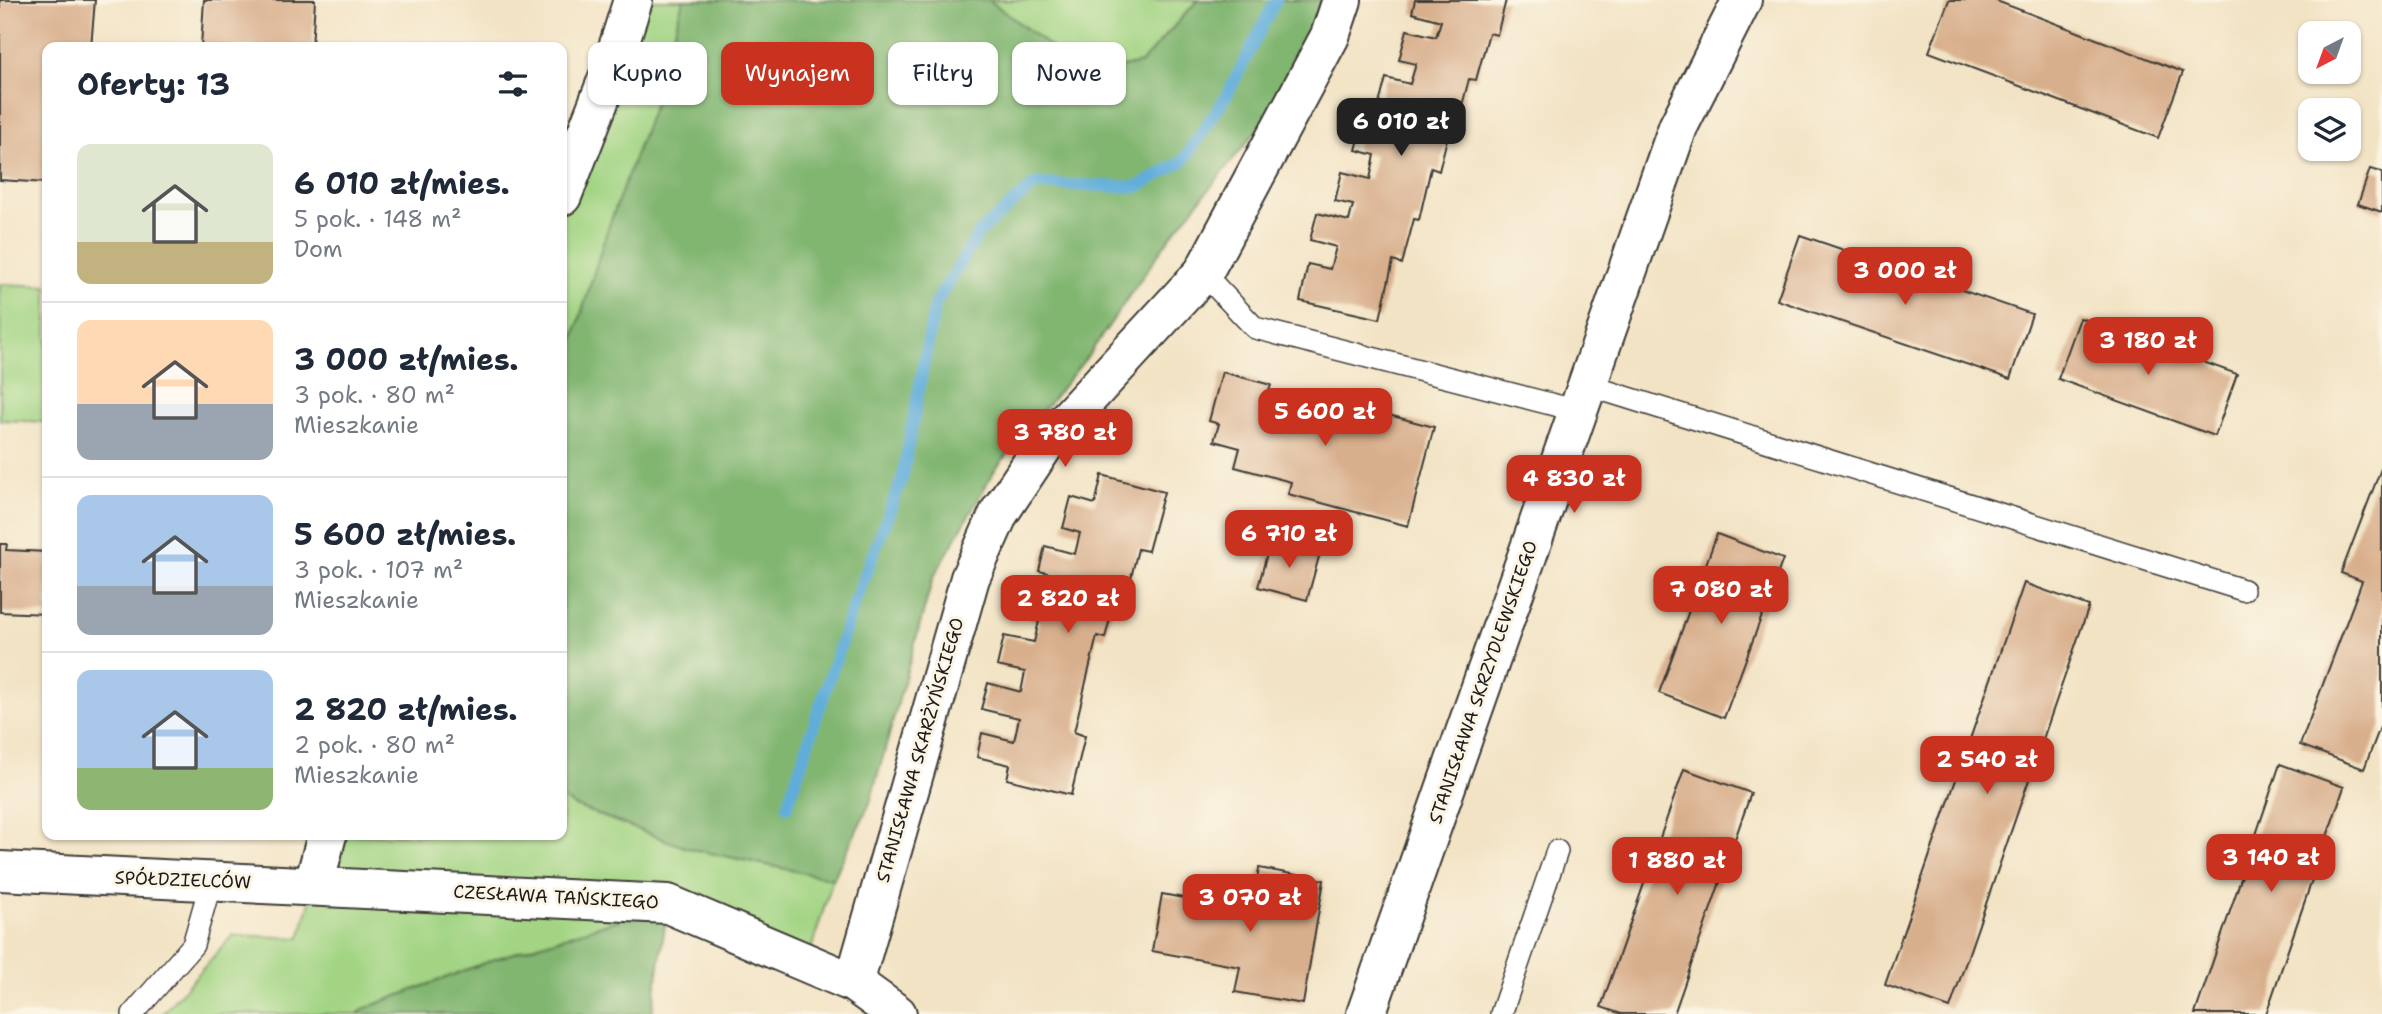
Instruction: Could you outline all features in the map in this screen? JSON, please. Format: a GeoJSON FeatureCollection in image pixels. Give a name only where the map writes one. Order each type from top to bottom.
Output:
{"type":"FeatureCollection","features":[{"type":"Feature","properties":{"kind":"street"},"geometry":{"type":"LineString","coordinates":[[567,183],[610,73],[633,0]]}},
{"type":"Feature","properties":{"kind":"street","name":"STANISŁAWA SKARŻYŃSKIEGO"},"geometry":{"type":"LineString","coordinates":[[854,983],[970,578],[999,513],[1045,444],[1203,273],[1330,36],[1342,0]]}},
{"type":"Feature","properties":{"kind":"street","name":"STANISŁAWA SKRZYDLEWSKIEGO"},"geometry":{"type":"LineString","coordinates":[[1367,1014],[1678,127],[1742,0]]}},
{"type":"Feature","properties":{"kind":"street"},"geometry":{"type":"LineString","coordinates":[[314,884],[326,840]]}},
{"type":"Feature","properties":{"kind":"street","name":"SPÓŁDZIELCÓW"},"geometry":{"type":"LineString","coordinates":[[2,880],[314,884]]}},
{"type":"Feature","properties":{"kind":"street","name":"CZESŁAWA TAŃSKIEGO"},"geometry":{"type":"LineString","coordinates":[[314,884],[668,904],[854,983],[897,1014]]}},
{"type":"Feature","properties":{"kind":"lane"},"geometry":{"type":"LineString","coordinates":[[1203,273],[1255,328],[1583,398],[2243,590]]}},
{"type":"Feature","properties":{"kind":"lane"},"geometry":{"type":"LineString","coordinates":[[1501,1014],[1557,851]]}},
{"type":"Feature","properties":{"kind":"lane"},"geometry":{"type":"LineString","coordinates":[[133,1014],[193,945],[211,883]]}},
{"type":"Feature","properties":{"kind":"green space"},"geometry":{"type":"Polygon","coordinates":[[[645,0],[683,0],[672,42],[627,42],[645,0]]]}},
{"type":"Feature","properties":{"kind":"green space"},"geometry":{"type":"Polygon","coordinates":[[[683,0],[989,0],[1044,42],[1012,42],[1012,105],[1126,105],[1126,66],[1141,63],[1198,0],[1322,0],[1278,104],[1170,237],[1088,356],[996,468],[933,578],[870,803],[833,879],[687,848],[567,801],[567,360],[607,231],[654,105],[707,105],[707,42],[672,42],[683,0]]]}},
{"type":"Feature","properties":{"kind":"green space"},"geometry":{"type":"Polygon","coordinates":[[[989,0],[1198,0],[1141,63],[1126,66],[1126,42],[1044,42],[989,0]]]}},
{"type":"Feature","properties":{"kind":"green space"},"geometry":{"type":"Polygon","coordinates":[[[601,105],[654,105],[607,231],[567,360],[567,184],[601,105]]]}},
{"type":"Feature","properties":{"kind":"green space"},"geometry":{"type":"Polygon","coordinates":[[[0,284],[42,286],[42,422],[0,420],[0,284]]]}},
{"type":"Feature","properties":{"kind":"green space"},"geometry":{"type":"Polygon","coordinates":[[[567,801],[687,848],[833,879],[807,963],[668,904],[495,959],[363,1009],[358,1014],[162,1014],[233,935],[300,938],[327,840],[567,840],[567,801]]]}},
{"type":"Feature","properties":{"kind":"green space"},"geometry":{"type":"Polygon","coordinates":[[[668,904],[652,1014],[358,1014],[363,1009],[495,959],[668,904]]]}},
{"type":"Feature","properties":{"kind":"building"},"geometry":{"type":"Polygon","coordinates":[[[0,0],[95,0],[91,42],[42,42],[42,183],[0,180],[0,0]]]}},
{"type":"Feature","properties":{"kind":"building"},"geometry":{"type":"Polygon","coordinates":[[[204,0],[315,0],[312,42],[201,42],[204,0]]]}},
{"type":"Feature","properties":{"kind":"building"},"geometry":{"type":"Polygon","coordinates":[[[1415,0],[1506,0],[1497,35],[1489,33],[1476,80],[1469,79],[1457,125],[1451,123],[1439,171],[1431,168],[1419,220],[1414,219],[1402,264],[1393,261],[1380,319],[1300,301],[1308,264],[1330,269],[1336,247],[1310,240],[1317,213],[1349,221],[1353,205],[1335,201],[1342,172],[1370,179],[1375,155],[1356,150],[1364,121],[1389,127],[1394,108],[1379,104],[1386,78],[1410,84],[1416,64],[1399,60],[1407,30],[1436,37],[1441,21],[1412,13],[1415,0]]]}},
{"type":"Feature","properties":{"kind":"building"},"geometry":{"type":"Polygon","coordinates":[[[1949,0],[1994,0],[2183,72],[2158,138],[1929,52],[1949,0]]]}},
{"type":"Feature","properties":{"kind":"building"},"geometry":{"type":"Polygon","coordinates":[[[2370,169],[2382,172],[2382,212],[2358,204],[2370,169]]]}},
{"type":"Feature","properties":{"kind":"building"},"geometry":{"type":"Polygon","coordinates":[[[1800,235],[2032,314],[2010,379],[1777,300],[1800,235]]]}},
{"type":"Feature","properties":{"kind":"building"},"geometry":{"type":"Polygon","coordinates":[[[2080,318],[2237,374],[2215,436],[2058,379],[2080,318]]]}},
{"type":"Feature","properties":{"kind":"building"},"geometry":{"type":"Polygon","coordinates":[[[1222,372],[1271,385],[1268,394],[1311,405],[1313,395],[1434,427],[1408,526],[1288,494],[1291,482],[1235,467],[1240,448],[1214,441],[1219,424],[1209,421],[1222,372]]]}},
{"type":"Feature","properties":{"kind":"building"},"geometry":{"type":"Polygon","coordinates":[[[2382,466],[2382,722],[2364,769],[2300,745],[2362,581],[2341,573],[2382,466]]]}},
{"type":"Feature","properties":{"kind":"building"},"geometry":{"type":"Polygon","coordinates":[[[1102,475],[1164,492],[1148,551],[1138,549],[1127,594],[1117,591],[1105,638],[1097,636],[1074,732],[1085,736],[1071,795],[1007,779],[1010,765],[977,757],[982,733],[1014,741],[1019,718],[981,709],[988,683],[1021,692],[1025,672],[997,666],[1004,636],[1034,642],[1039,621],[1017,615],[1025,588],[1060,597],[1065,577],[1039,571],[1045,546],[1075,554],[1080,533],[1063,528],[1071,497],[1095,504],[1102,475]]]}},
{"type":"Feature","properties":{"kind":"building"},"geometry":{"type":"Polygon","coordinates":[[[1717,534],[1783,559],[1724,718],[1659,693],[1717,534]]]}},
{"type":"Feature","properties":{"kind":"building"},"geometry":{"type":"Polygon","coordinates":[[[1271,539],[1320,553],[1307,600],[1258,587],[1271,539]]]}},
{"type":"Feature","properties":{"kind":"building"},"geometry":{"type":"Polygon","coordinates":[[[0,544],[7,544],[6,550],[42,552],[42,614],[0,612],[0,544]]]}},
{"type":"Feature","properties":{"kind":"building"},"geometry":{"type":"Polygon","coordinates":[[[2024,583],[2089,606],[1950,1008],[1885,985],[2024,583]]]}},
{"type":"Feature","properties":{"kind":"building"},"geometry":{"type":"Polygon","coordinates":[[[2280,764],[2344,787],[2266,1014],[2195,1014],[2280,764]]]}},
{"type":"Feature","properties":{"kind":"building"},"geometry":{"type":"Polygon","coordinates":[[[1684,769],[1751,793],[1674,1014],[1621,1014],[1601,1007],[1684,769]]]}},
{"type":"Feature","properties":{"kind":"building"},"geometry":{"type":"Polygon","coordinates":[[[1259,868],[1324,880],[1303,1004],[1235,992],[1240,967],[1152,951],[1162,894],[1252,911],[1259,868]]]}},
{"type":"Feature","properties":{"kind":"waterway"},"geometry":{"type":"LineString","coordinates":[[787,807],[853,606],[902,479],[935,304],[979,233],[1035,184],[1137,187],[1183,161],[1228,93],[1276,0]]}}]}
